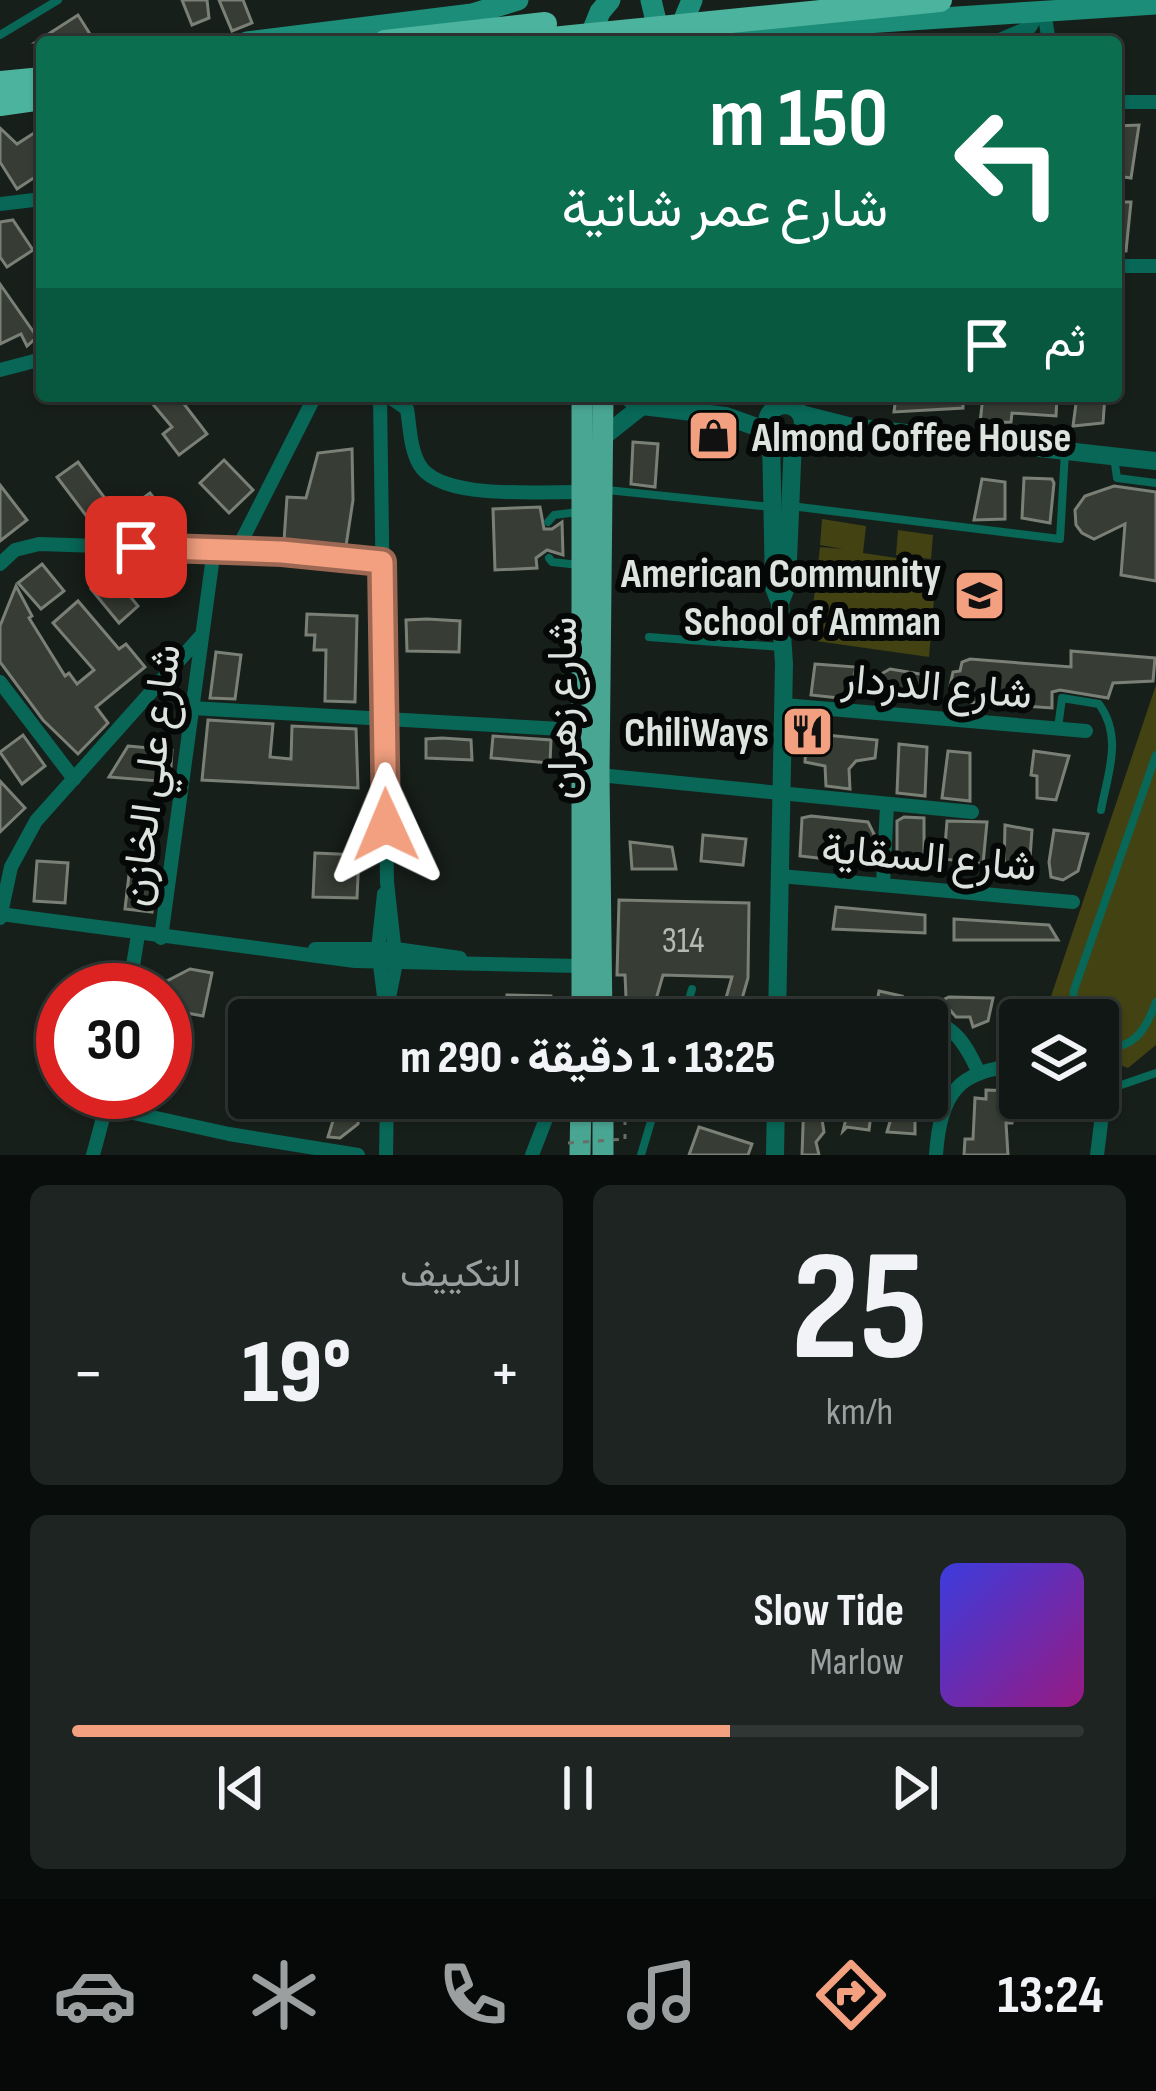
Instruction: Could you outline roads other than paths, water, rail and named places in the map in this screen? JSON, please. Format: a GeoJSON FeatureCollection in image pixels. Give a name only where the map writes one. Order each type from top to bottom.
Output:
{"type":"FeatureCollection","features":[{"type":"Feature","properties":{"kind":"highway"},"geometry":{"type":"LineString","coordinates":[[441,36],[774,0]]}},
{"type":"Feature","properties":{"kind":"highway"},"geometry":{"type":"LineString","coordinates":[[585,36],[940,0]]}},
{"type":"Feature","properties":{"kind":"highway"},"geometry":{"type":"LineString","coordinates":[[0,83],[36,80]]}},
{"type":"Feature","properties":{"kind":"highway"},"geometry":{"type":"LineString","coordinates":[[0,104],[36,99]]}},
{"type":"Feature","properties":{"kind":"main road"},"geometry":{"type":"LineString","coordinates":[[295,36],[448,17],[518,0]]}},
{"type":"Feature","properties":{"kind":"main road"},"geometry":{"type":"LineString","coordinates":[[526,36],[533,0]]}},
{"type":"Feature","properties":{"kind":"main road"},"geometry":{"type":"LineString","coordinates":[[574,36],[590,0]]}},
{"type":"Feature","properties":{"kind":"main road"},"geometry":{"type":"LineString","coordinates":[[590,36],[610,0]]}},
{"type":"Feature","properties":{"kind":"main road"},"geometry":{"type":"LineString","coordinates":[[650,0],[655,36]]}},
{"type":"Feature","properties":{"kind":"main road"},"geometry":{"type":"LineString","coordinates":[[692,0],[684,14],[684,27],[692,36]]}},
{"type":"Feature","properties":{"kind":"main road"},"geometry":{"type":"LineString","coordinates":[[753,36],[865,23],[1156,4]]}},
{"type":"Feature","properties":{"kind":"main road"},"geometry":{"type":"LineString","coordinates":[[476,7],[489,36]]}},
{"type":"Feature","properties":{"kind":"main road","name":"شارع زهران"},"geometry":{"type":"LineString","coordinates":[[582,402],[599,775],[602,999]]}},
{"type":"Feature","properties":{"kind":"main road","name":"شارع زهران"},"geometry":{"type":"LineString","coordinates":[[582,999],[579,566],[587,497],[603,437],[603,402]]}},
{"type":"Feature","properties":{"kind":"main road"},"geometry":{"type":"LineString","coordinates":[[574,1149],[578,1119]]}},
{"type":"Feature","properties":{"kind":"main road"},"geometry":{"type":"LineString","coordinates":[[603,1119],[604,1155]]}},
{"type":"Feature","properties":{"kind":"street"},"geometry":{"type":"LineString","coordinates":[[1009,36],[1030,27],[1041,11]]}},
{"type":"Feature","properties":{"kind":"street"},"geometry":{"type":"LineString","coordinates":[[1041,11],[1047,36]]}},
{"type":"Feature","properties":{"kind":"street"},"geometry":{"type":"LineString","coordinates":[[1122,102],[1156,102]]}},
{"type":"Feature","properties":{"kind":"street"},"geometry":{"type":"LineString","coordinates":[[0,204],[36,200]]}},
{"type":"Feature","properties":{"kind":"street"},"geometry":{"type":"LineString","coordinates":[[1122,266],[1156,266]]}},
{"type":"Feature","properties":{"kind":"street"},"geometry":{"type":"LineString","coordinates":[[0,370],[36,361]]}},
{"type":"Feature","properties":{"kind":"street"},"geometry":{"type":"LineString","coordinates":[[237,550],[312,402]]}},
{"type":"Feature","properties":{"kind":"street"},"geometry":{"type":"LineString","coordinates":[[384,402],[387,882],[396,956],[389,999]]}},
{"type":"Feature","properties":{"kind":"street"},"geometry":{"type":"LineString","coordinates":[[395,402],[407,409],[416,457],[436,482],[587,497]]}},
{"type":"Feature","properties":{"kind":"street"},"geometry":{"type":"LineString","coordinates":[[603,437],[633,402]]}},
{"type":"Feature","properties":{"kind":"street"},"geometry":{"type":"LineString","coordinates":[[640,402],[726,416],[781,441],[852,427]]}},
{"type":"Feature","properties":{"kind":"street"},"geometry":{"type":"LineString","coordinates":[[726,416],[790,404],[852,427],[1156,461]]}},
{"type":"Feature","properties":{"kind":"street"},"geometry":{"type":"LineString","coordinates":[[777,999],[784,705],[780,602],[787,585],[768,417],[790,404]]}},
{"type":"Feature","properties":{"kind":"street"},"geometry":{"type":"LineString","coordinates":[[781,506],[803,424],[790,404]]}},
{"type":"Feature","properties":{"kind":"street"},"geometry":{"type":"LineString","coordinates":[[0,564],[15,550],[39,544],[237,550],[382,562]]}},
{"type":"Feature","properties":{"kind":"street","name":"شارع علي الخازن"},"geometry":{"type":"LineString","coordinates":[[161,938],[214,549]]}},
{"type":"Feature","properties":{"kind":"street"},"geometry":{"type":"LineString","coordinates":[[200,637],[36,821],[16,853],[0,915],[292,951],[581,966]]}},
{"type":"Feature","properties":{"kind":"street"},"geometry":{"type":"LineString","coordinates":[[0,682],[74,779]]}},
{"type":"Feature","properties":{"kind":"street","name":"شارع الدردار"},"geometry":{"type":"LineString","coordinates":[[784,705],[1086,731]]}},
{"type":"Feature","properties":{"kind":"street"},"geometry":{"type":"LineString","coordinates":[[192,708],[579,730]]}},
{"type":"Feature","properties":{"kind":"street"},"geometry":{"type":"LineString","coordinates":[[599,775],[972,812]]}},
{"type":"Feature","properties":{"kind":"street"},"geometry":{"type":"LineString","coordinates":[[883,884],[887,805]]}},
{"type":"Feature","properties":{"kind":"street","name":"شارع السقاية"},"geometry":{"type":"LineString","coordinates":[[779,876],[1073,902]]}},
{"type":"Feature","properties":{"kind":"street"},"geometry":{"type":"LineString","coordinates":[[385,999],[379,956],[387,882]]}},
{"type":"Feature","properties":{"kind":"street"},"geometry":{"type":"LineString","coordinates":[[133,963],[138,935]]}},
{"type":"Feature","properties":{"kind":"street"},"geometry":{"type":"LineString","coordinates":[[948,1029],[961,1036],[979,1072]]}},
{"type":"Feature","properties":{"kind":"street"},"geometry":{"type":"LineString","coordinates":[[936,1155],[947,1097],[979,1072],[999,1069]]}},
{"type":"Feature","properties":{"kind":"street"},"geometry":{"type":"LineString","coordinates":[[93,1155],[103,1119]]}},
{"type":"Feature","properties":{"kind":"street"},"geometry":{"type":"LineString","coordinates":[[177,1119],[229,1134],[358,1155]]}},
{"type":"Feature","properties":{"kind":"street"},"geometry":{"type":"LineString","coordinates":[[386,1155],[387,1119]]}},
{"type":"Feature","properties":{"kind":"street"},"geometry":{"type":"LineString","coordinates":[[532,1155],[546,1119]]}},
{"type":"Feature","properties":{"kind":"street"},"geometry":{"type":"LineString","coordinates":[[775,1155],[776,1119]]}},
{"type":"Feature","properties":{"kind":"street"},"geometry":{"type":"LineString","coordinates":[[1097,1155],[1102,1119]]}},
{"type":"Feature","properties":{"kind":"lane"},"geometry":{"type":"LineString","coordinates":[[0,35],[58,0]]}},
{"type":"Feature","properties":{"kind":"lane"},"geometry":{"type":"LineString","coordinates":[[548,522],[587,497],[781,506],[1060,539],[1066,450]]}},
{"type":"Feature","properties":{"kind":"lane"},"geometry":{"type":"LineString","coordinates":[[1114,456],[1117,478],[1156,483]]}},
{"type":"Feature","properties":{"kind":"lane"},"geometry":{"type":"LineString","coordinates":[[549,558],[579,566]]}},
{"type":"Feature","properties":{"kind":"lane"},"geometry":{"type":"LineString","coordinates":[[649,638],[783,646]]}},
{"type":"Feature","properties":{"kind":"lane"},"geometry":{"type":"LineString","coordinates":[[1058,728],[1062,698],[1099,704],[1109,718],[1114,742],[1101,810]]}},
{"type":"Feature","properties":{"kind":"lane"},"geometry":{"type":"LineString","coordinates":[[1073,999],[1156,755]]}},
{"type":"Feature","properties":{"kind":"lane"},"geometry":{"type":"LineString","coordinates":[[689,999],[692,989]]}},
{"type":"Feature","properties":{"kind":"lane"},"geometry":{"type":"LineString","coordinates":[[1119,1046],[1152,1029],[1156,1002]]}},
{"type":"Feature","properties":{"kind":"lane"},"geometry":{"type":"LineString","coordinates":[[1119,1088],[1156,1073]]}},
{"type":"Feature","properties":{"kind":"lane"},"geometry":{"type":"LineString","coordinates":[[640,1155],[651,1119]]}},
{"type":"Feature","properties":{"kind":"place","name":"Almond Coffee House"},"geometry":{"type":"Point","coordinates":[713,436]}},
{"type":"Feature","properties":{"kind":"place","name":"American Community School of Amman"},"geometry":{"type":"Point","coordinates":[980,596]}},
{"type":"Feature","properties":{"kind":"place","name":"ChiliWays"},"geometry":{"type":"Point","coordinates":[808,731]}}]}
